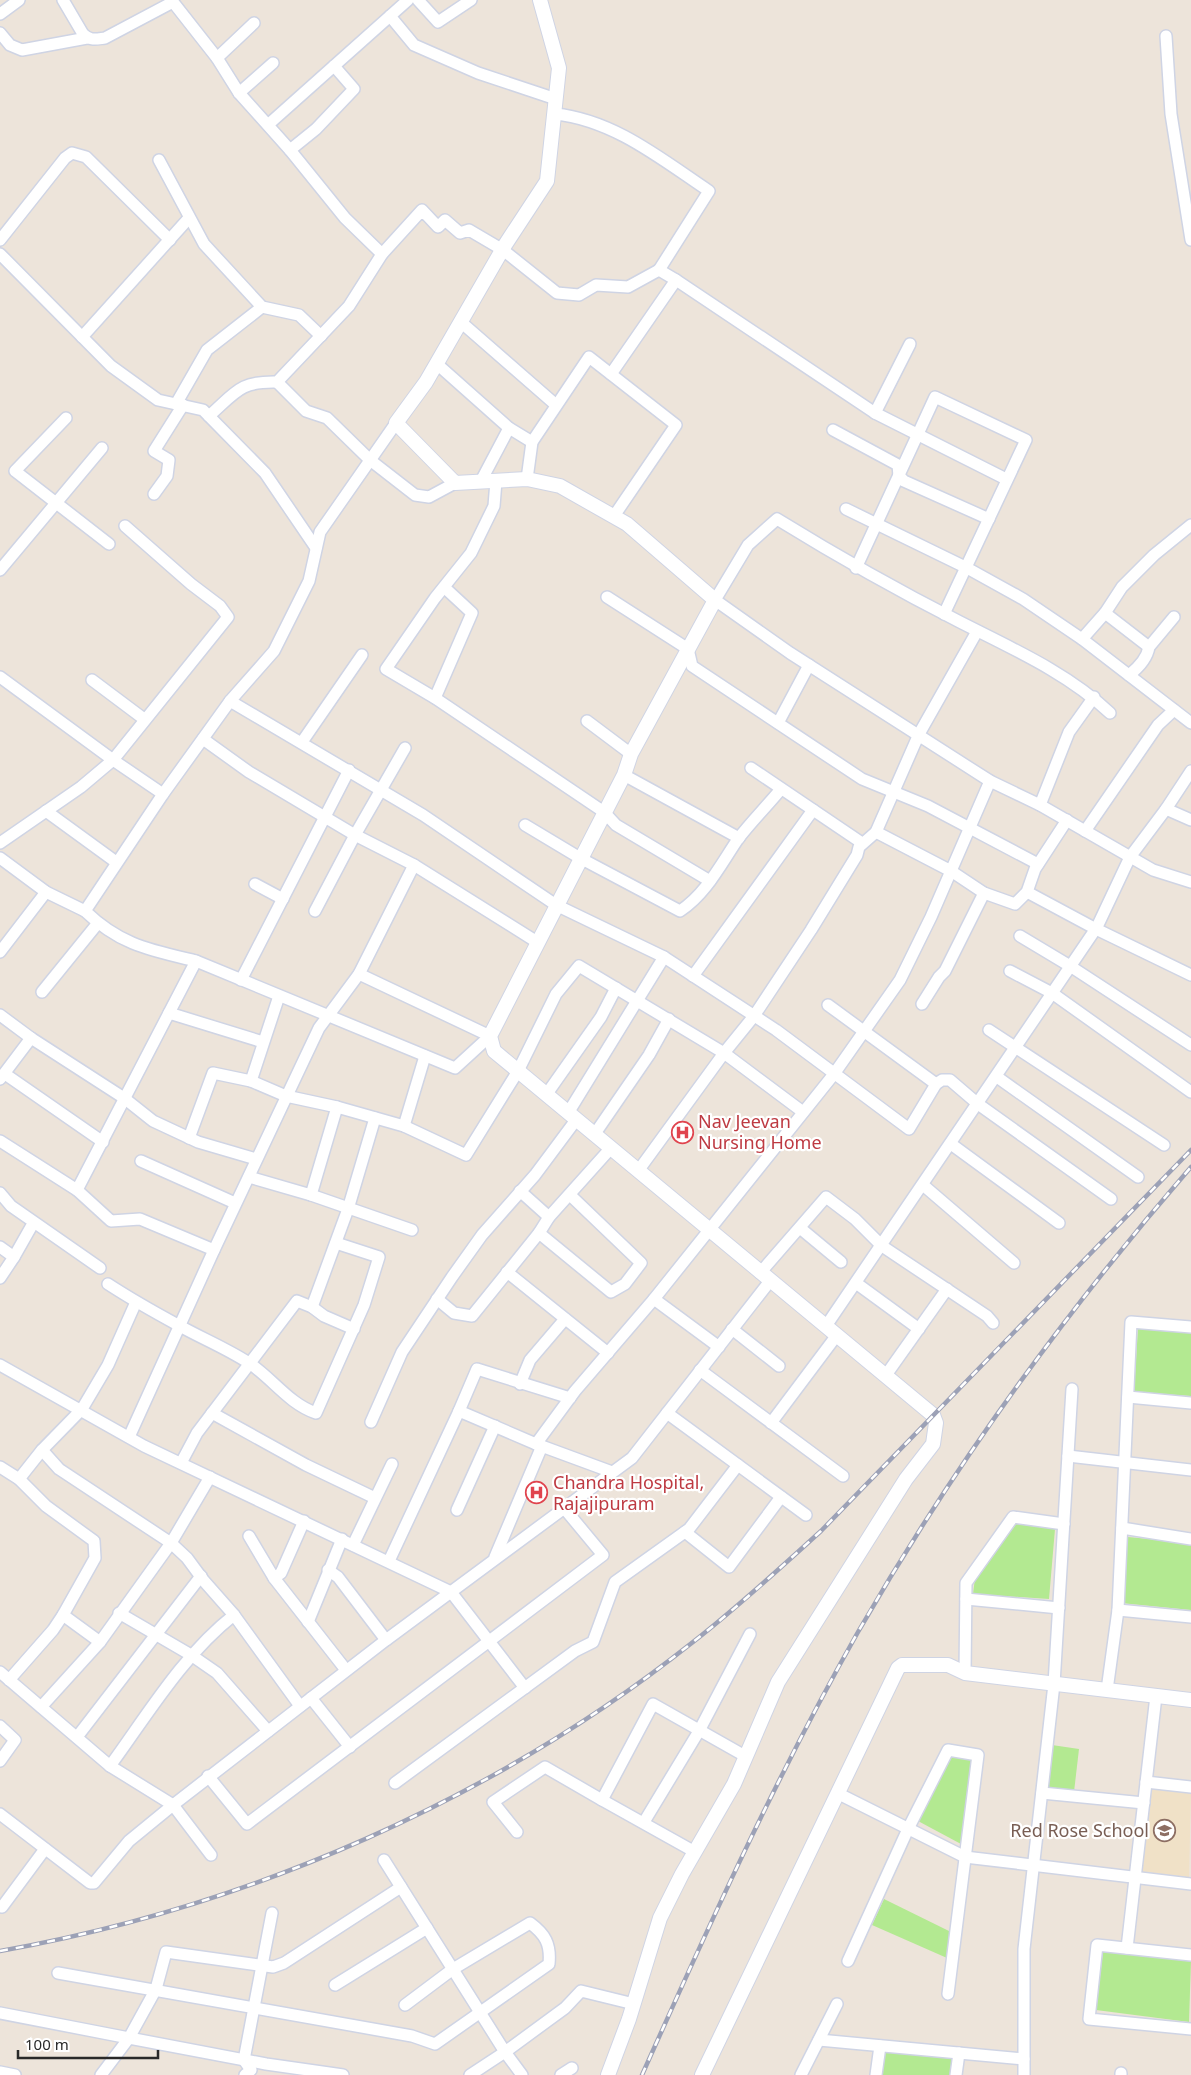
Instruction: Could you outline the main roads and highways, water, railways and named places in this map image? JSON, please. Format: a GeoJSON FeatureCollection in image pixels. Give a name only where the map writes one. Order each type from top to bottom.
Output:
{"type":"FeatureCollection","features":[{"type":"Feature","properties":{"kind":"railway"},"geometry":{"type":"LineString","coordinates":[[0,1951],[93,1932],[185,1906],[276,1875],[366,1839],[452,1797],[536,1750],[617,1699],[710,1629],[821,1531],[1191,1150]]}},
{"type":"Feature","properties":{"kind":"railway"},"geometry":{"type":"LineString","coordinates":[[642,2075],[718,1907],[772,1795],[828,1686],[894,1571],[972,1450],[1013,1392],[1100,1277],[1191,1167]]}},
{"type":"Feature","properties":{"kind":"place","name":"Nav Jeevan Nursing Home"},"geometry":{"type":"Point","coordinates":[682,1132]}},
{"type":"Feature","properties":{"kind":"place","name":"Chandra Hospital, Rajajipuram"},"geometry":{"type":"Point","coordinates":[537,1493]}},
{"type":"Feature","properties":{"kind":"place","name":"Red Rose School"},"geometry":{"type":"Point","coordinates":[1165,1831]}}]}
